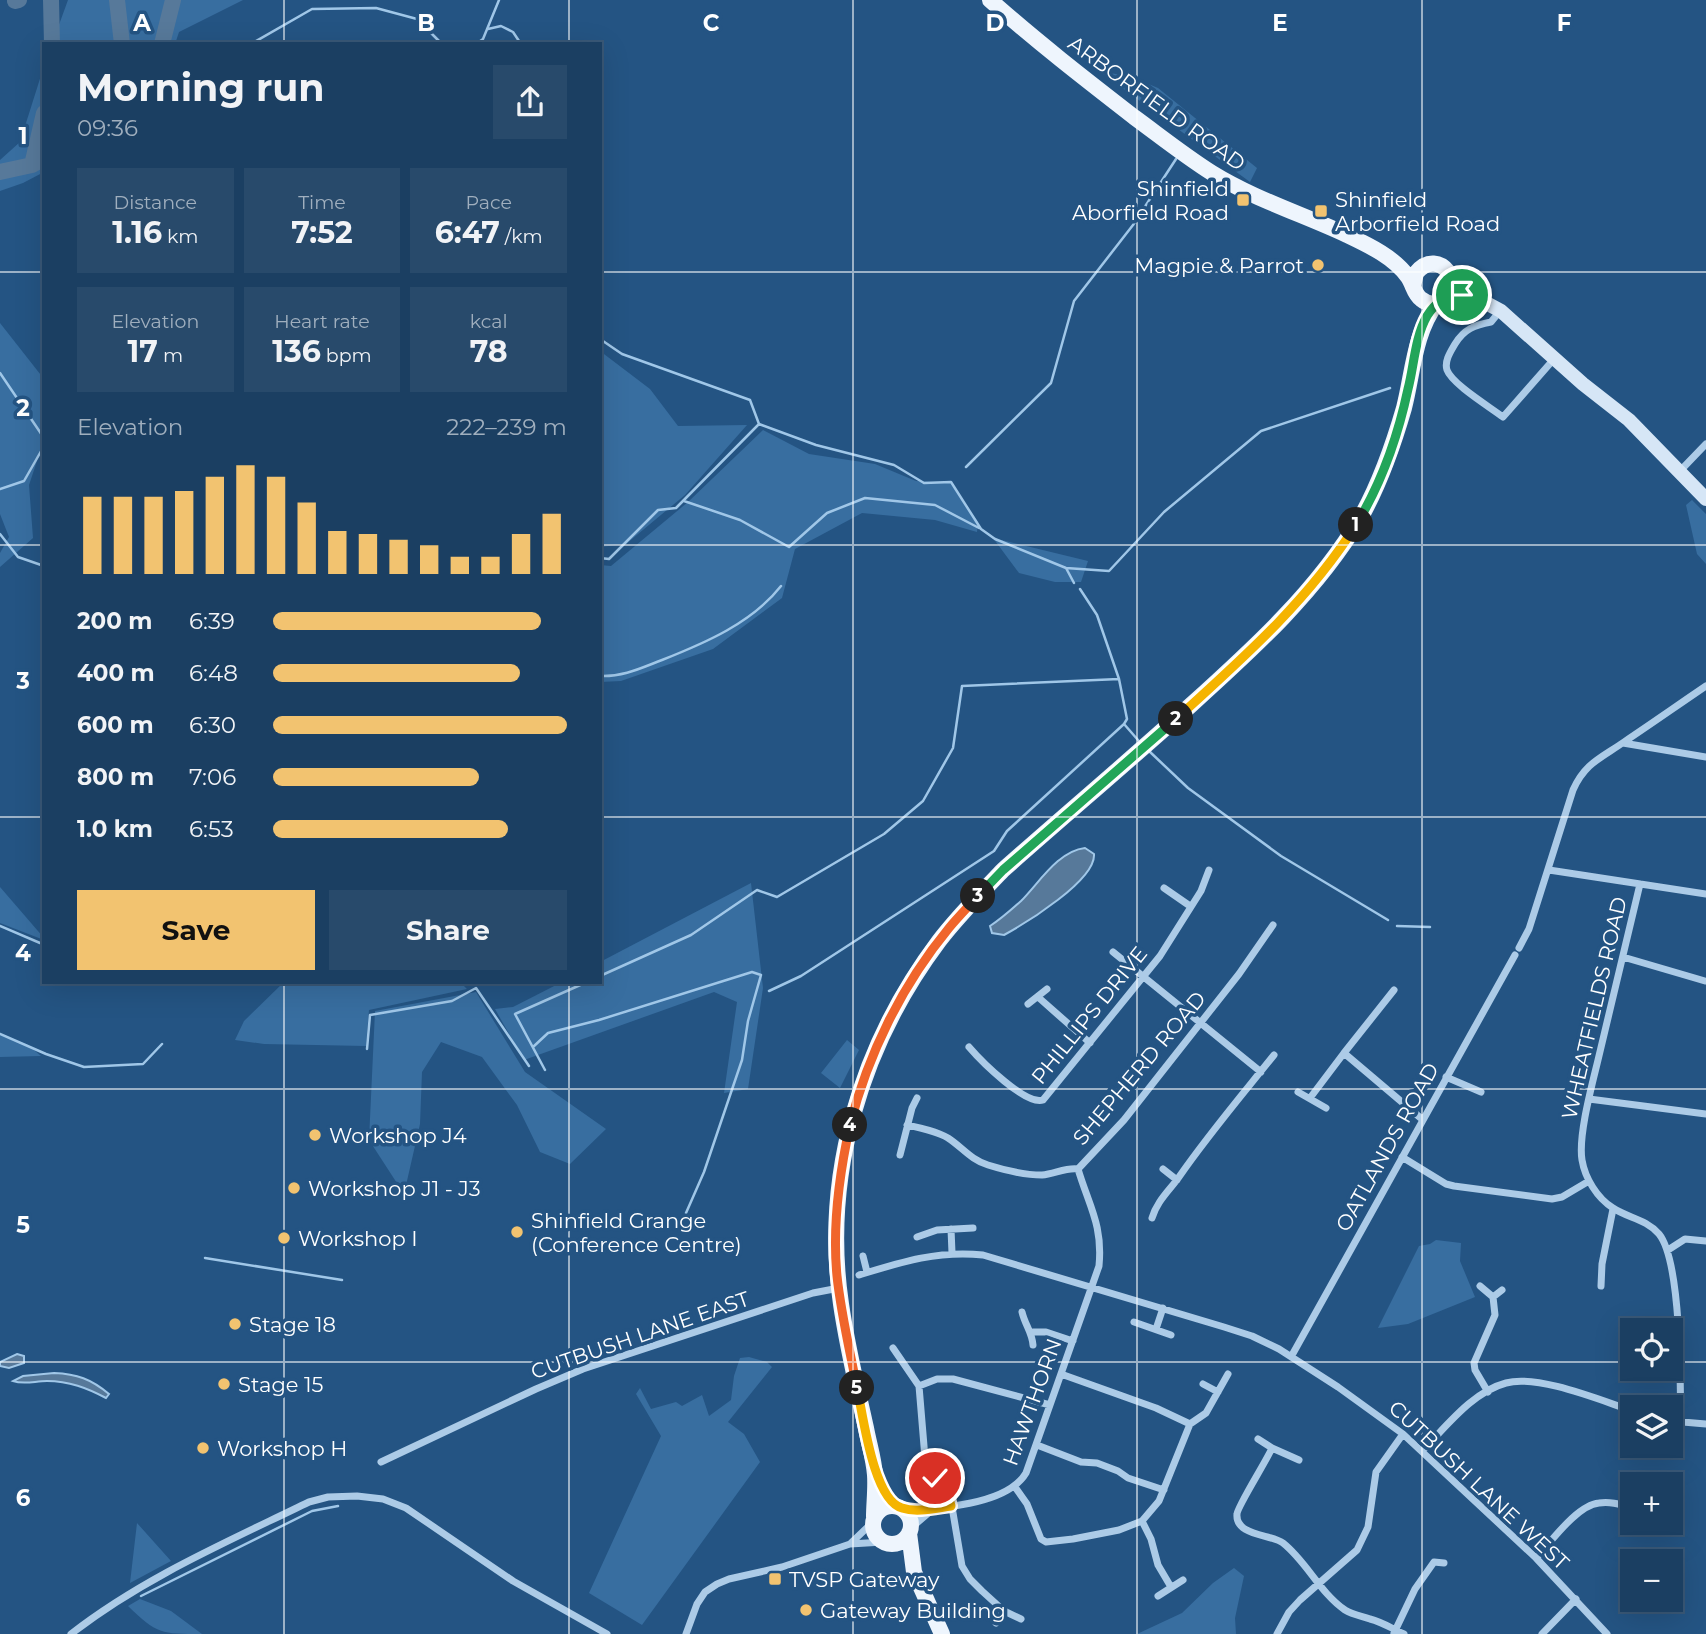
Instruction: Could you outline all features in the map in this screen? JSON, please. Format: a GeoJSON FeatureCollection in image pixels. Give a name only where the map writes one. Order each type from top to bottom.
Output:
{"type":"FeatureCollection","features":[{"type":"Feature","properties":{"kind":"main road","name":"ARBORFIELD ROAD"},"geometry":{"type":"LineString","coordinates":[[990,0],[1079,75],[1212,173],[1251,194],[1331,227],[1406,266],[1423,267]]}},
{"type":"Feature","properties":{"kind":"main road","name":"ARBORFIELD ROAD"},"geometry":{"type":"LineString","coordinates":[[1387,257],[1398,266],[1416,292]]}},
{"type":"Feature","properties":{"kind":"main road"},"geometry":{"type":"LineString","coordinates":[[1423,325],[1416,292],[1416,273],[1423,267],[1439,265],[1475,297],[1501,311],[1554,359],[1629,420],[1706,499]]}},
{"type":"Feature","properties":{"kind":"main road"},"geometry":{"type":"LineString","coordinates":[[914,1572],[875,1534],[875,1476],[839,1288],[836,1214],[840,1176],[849,1128],[869,1063],[911,983],[949,928],[1003,870],[1254,648],[1333,561],[1362,516],[1386,464],[1404,409],[1423,325],[1452,290],[1452,277]]}},
{"type":"Feature","properties":{"kind":"main road"},"geometry":{"type":"LineString","coordinates":[[1416,292],[1425,302],[1462,295],[1475,297]]}},
{"type":"Feature","properties":{"kind":"main road"},"geometry":{"type":"LineString","coordinates":[[875,1476],[910,1517],[914,1572],[942,1634]]}},
{"type":"Feature","properties":{"kind":"main road"},"geometry":{"type":"LineString","coordinates":[[874,1520],[884,1507],[900,1507]]}},
{"type":"Feature","properties":{"kind":"main road"},"geometry":{"type":"LineString","coordinates":[[885,1542],[897,1543],[910,1531]]}},
{"type":"Feature","properties":{"kind":"street"},"geometry":{"type":"LineString","coordinates":[[1501,311],[1491,322],[1472,325],[1457,339],[1448,356],[1447,370],[1455,381],[1503,417],[1554,359]]}},
{"type":"Feature","properties":{"kind":"street"},"geometry":{"type":"LineString","coordinates":[[1680,471],[1706,444]]}},
{"type":"Feature","properties":{"kind":"street","name":"OATLANDS ROAD"},"geometry":{"type":"LineString","coordinates":[[1291,1357],[1529,929],[1578,779],[1597,758],[1706,686]]}},
{"type":"Feature","properties":{"kind":"street"},"geometry":{"type":"LineString","coordinates":[[1623,743],[1706,757]]}},
{"type":"Feature","properties":{"kind":"street","name":"PHILLIPS DRIVE"},"geometry":{"type":"LineString","coordinates":[[969,1047],[989,1069],[1032,1100],[1038,1102],[1048,1095],[1160,956],[1201,891],[1209,870]]}},
{"type":"Feature","properties":{"kind":"street"},"geometry":{"type":"LineString","coordinates":[[1549,870],[1706,894]]}},
{"type":"Feature","properties":{"kind":"street","name":"WHEATFIELDS ROAD"},"geometry":{"type":"LineString","coordinates":[[1589,1181],[1582,1159],[1589,1099],[1640,884]]}},
{"type":"Feature","properties":{"kind":"street"},"geometry":{"type":"LineString","coordinates":[[1164,888],[1190,906]]}},
{"type":"Feature","properties":{"kind":"street","name":"SHEPHERD ROAD"},"geometry":{"type":"LineString","coordinates":[[1093,1287],[1099,1266],[1101,1243],[1097,1223],[1078,1169],[1117,1128],[1201,1023],[1273,925]]}},
{"type":"Feature","properties":{"kind":"street"},"geometry":{"type":"LineString","coordinates":[[1113,952],[1261,1072]]}},
{"type":"Feature","properties":{"kind":"street"},"geometry":{"type":"LineString","coordinates":[[1623,957],[1705,981]]}},
{"type":"Feature","properties":{"kind":"street"},"geometry":{"type":"LineString","coordinates":[[1028,1004],[1047,989]]}},
{"type":"Feature","properties":{"kind":"street"},"geometry":{"type":"LineString","coordinates":[[1310,1098],[1344,1053],[1388,1003],[1394,990]]}},
{"type":"Feature","properties":{"kind":"street"},"geometry":{"type":"LineString","coordinates":[[1038,997],[1090,1043]]}},
{"type":"Feature","properties":{"kind":"street"},"geometry":{"type":"LineString","coordinates":[[1344,1053],[1423,1120]]}},
{"type":"Feature","properties":{"kind":"street"},"geometry":{"type":"LineString","coordinates":[[1152,1218],[1160,1200],[1197,1150],[1274,1055]]}},
{"type":"Feature","properties":{"kind":"street"},"geometry":{"type":"LineString","coordinates":[[1446,1077],[1481,1092]]}},
{"type":"Feature","properties":{"kind":"street"},"geometry":{"type":"LineString","coordinates":[[1298,1092],[1326,1108]]}},
{"type":"Feature","properties":{"kind":"street"},"geometry":{"type":"LineString","coordinates":[[900,1155],[917,1098]]}},
{"type":"Feature","properties":{"kind":"street"},"geometry":{"type":"LineString","coordinates":[[1589,1099],[1706,1114]]}},
{"type":"Feature","properties":{"kind":"street"},"geometry":{"type":"LineString","coordinates":[[907,1125],[938,1133],[987,1165],[1039,1175],[1078,1169]]}},
{"type":"Feature","properties":{"kind":"street"},"geometry":{"type":"LineString","coordinates":[[1402,1157],[1454,1186],[1552,1199],[1562,1197],[1589,1181],[1599,1196],[1614,1209],[1647,1223],[1659,1234],[1668,1250],[1677,1313],[1681,1395]]}},
{"type":"Feature","properties":{"kind":"street"},"geometry":{"type":"LineString","coordinates":[[1163,1170],[1177,1180]]}},
{"type":"Feature","properties":{"kind":"street"},"geometry":{"type":"LineString","coordinates":[[1601,1286],[1602,1264],[1614,1209]]}},
{"type":"Feature","properties":{"kind":"street"},"geometry":{"type":"LineString","coordinates":[[917,1237],[951,1228],[974,1228]]}},
{"type":"Feature","properties":{"kind":"street"},"geometry":{"type":"LineString","coordinates":[[951,1228],[952,1253]]}},
{"type":"Feature","properties":{"kind":"street"},"geometry":{"type":"LineString","coordinates":[[1668,1250],[1685,1239],[1706,1241]]}},
{"type":"Feature","properties":{"kind":"street","name":"CUTBUSH LANE WEST"},"geometry":{"type":"LineString","coordinates":[[863,1256],[863,1274],[914,1258],[952,1253],[997,1258],[1252,1336],[1338,1387],[1403,1434],[1536,1558],[1607,1634]]}},
{"type":"Feature","properties":{"kind":"street"},"geometry":{"type":"LineString","coordinates":[[1480,1286],[1493,1297],[1495,1315],[1475,1363],[1475,1370],[1488,1392]]}},
{"type":"Feature","properties":{"kind":"street","name":"HAWTHORN"},"geometry":{"type":"LineString","coordinates":[[900,1507],[933,1509],[951,1506],[999,1496],[1015,1487],[1026,1474],[1093,1287]]}},
{"type":"Feature","properties":{"kind":"street","name":"CUTBUSH LANE EAST"},"geometry":{"type":"LineString","coordinates":[[381,1462],[583,1369],[813,1293],[839,1288]]}},
{"type":"Feature","properties":{"kind":"street"},"geometry":{"type":"LineString","coordinates":[[1493,1297],[1502,1290]]}},
{"type":"Feature","properties":{"kind":"street"},"geometry":{"type":"LineString","coordinates":[[1156,1329],[1163,1308]]}},
{"type":"Feature","properties":{"kind":"street"},"geometry":{"type":"LineString","coordinates":[[1022,1312],[1025,1324],[1032,1332],[1033,1345]]}},
{"type":"Feature","properties":{"kind":"street"},"geometry":{"type":"LineString","coordinates":[[1133,1322],[1171,1335]]}},
{"type":"Feature","properties":{"kind":"street"},"geometry":{"type":"LineString","coordinates":[[1032,1332],[1046,1332],[1073,1342]]}},
{"type":"Feature","properties":{"kind":"street"},"geometry":{"type":"LineString","coordinates":[[893,1348],[919,1386],[925,1458],[935,1478],[946,1487],[962,1566],[970,1579],[1004,1611],[1021,1619]]}},
{"type":"Feature","properties":{"kind":"street"},"geometry":{"type":"LineString","coordinates":[[1061,1374],[1156,1408],[1190,1424]]}},
{"type":"Feature","properties":{"kind":"street"},"geometry":{"type":"LineString","coordinates":[[1015,1487],[1027,1504],[1041,1539],[1046,1542],[1119,1530],[1143,1521],[1154,1509],[1164,1490],[1190,1424],[1206,1413],[1228,1374]]}},
{"type":"Feature","properties":{"kind":"street"},"geometry":{"type":"LineString","coordinates":[[919,1386],[937,1378],[953,1379],[1050,1405]]}},
{"type":"Feature","properties":{"kind":"street"},"geometry":{"type":"LineString","coordinates":[[1422,1451],[1463,1410],[1507,1382],[1531,1382],[1573,1391],[1620,1407]]}},
{"type":"Feature","properties":{"kind":"street"},"geometry":{"type":"LineString","coordinates":[[1203,1384],[1218,1392]]}},
{"type":"Feature","properties":{"kind":"street"},"geometry":{"type":"LineString","coordinates":[[1683,1422],[1706,1424]]}},
{"type":"Feature","properties":{"kind":"street"},"geometry":{"type":"LineString","coordinates":[[1277,1634],[1289,1612],[1318,1583],[1350,1557],[1364,1537],[1377,1472],[1403,1434]]}},
{"type":"Feature","properties":{"kind":"street"},"geometry":{"type":"LineString","coordinates":[[1258,1440],[1299,1460]]}},
{"type":"Feature","properties":{"kind":"street"},"geometry":{"type":"LineString","coordinates":[[1037,1445],[1081,1462],[1097,1463],[1128,1478],[1164,1490]]}},
{"type":"Feature","properties":{"kind":"street"},"geometry":{"type":"LineString","coordinates":[[1272,1448],[1239,1508],[1236,1515],[1239,1523],[1254,1533],[1283,1543],[1318,1583],[1349,1612],[1404,1634]]}},
{"type":"Feature","properties":{"kind":"street"},"geometry":{"type":"LineString","coordinates":[[71,1634],[148,1581],[309,1502],[328,1497],[357,1496],[383,1499],[406,1508],[513,1581],[607,1634]]}},
{"type":"Feature","properties":{"kind":"street"},"geometry":{"type":"LineString","coordinates":[[1536,1558],[1585,1508],[1596,1503],[1620,1505]]}},
{"type":"Feature","properties":{"kind":"street"},"geometry":{"type":"LineString","coordinates":[[910,1531],[933,1509]]}},
{"type":"Feature","properties":{"kind":"street"},"geometry":{"type":"LineString","coordinates":[[850,1544],[874,1520]]}},
{"type":"Feature","properties":{"kind":"street"},"geometry":{"type":"LineString","coordinates":[[1143,1521],[1152,1538],[1158,1566],[1171,1587]]}},
{"type":"Feature","properties":{"kind":"street"},"geometry":{"type":"LineString","coordinates":[[686,1634],[697,1604],[705,1592],[717,1584],[782,1567],[850,1544],[885,1542]]}},
{"type":"Feature","properties":{"kind":"street"},"geometry":{"type":"LineString","coordinates":[[1428,1555],[1434,1562],[1444,1563]]}},
{"type":"Feature","properties":{"kind":"street"},"geometry":{"type":"LineString","coordinates":[[1395,1632],[1415,1589],[1434,1562]]}},
{"type":"Feature","properties":{"kind":"street"},"geometry":{"type":"LineString","coordinates":[[1158,1596],[1182,1580]]}},
{"type":"Feature","properties":{"kind":"street"},"geometry":{"type":"LineString","coordinates":[[1542,1634],[1576,1599]]}},
{"type":"Feature","properties":{"kind":"street"},"geometry":{"type":"LineString","coordinates":[[996,1623],[1004,1611]]}},
{"type":"Feature","properties":{"kind":"shaded area"},"geometry":{"type":"Polygon","coordinates":[[[68,0],[243,0],[179,32],[176,42],[53,42],[68,0]]]}},
{"type":"Feature","properties":{"kind":"shaded area"},"geometry":{"type":"Polygon","coordinates":[[[1099,71],[1132,77],[1158,88],[1257,168],[1250,182],[1099,71]]]}},
{"type":"Feature","properties":{"kind":"shaded area"},"geometry":{"type":"Polygon","coordinates":[[[42,72],[42,173],[0,191],[0,160],[20,142],[42,72]]]}},
{"type":"Feature","properties":{"kind":"shaded area"},"geometry":{"type":"Polygon","coordinates":[[[0,323],[42,376],[42,446],[29,485],[33,538],[0,567],[0,553],[9,537],[0,514],[0,323]]]}},
{"type":"Feature","properties":{"kind":"shaded area"},"geometry":{"type":"Polygon","coordinates":[[[602,353],[650,389],[678,426],[747,425],[685,495],[626,544],[602,547],[602,353]]]}},
{"type":"Feature","properties":{"kind":"shaded area"},"geometry":{"type":"Polygon","coordinates":[[[763,430],[809,454],[875,464],[916,481],[950,483],[978,522],[977,532],[935,520],[862,513],[795,549],[782,598],[713,649],[621,681],[602,682],[602,565],[611,566],[688,502],[763,430]]]}},
{"type":"Feature","properties":{"kind":"shaded area"},"geometry":{"type":"Polygon","coordinates":[[[1692,500],[1706,514],[1706,564],[1697,554],[1686,505],[1692,500]]]}},
{"type":"Feature","properties":{"kind":"shaded area"},"geometry":{"type":"Polygon","coordinates":[[[993,538],[1088,561],[1081,582],[1055,582],[1019,573],[993,538]]]}},
{"type":"Feature","properties":{"kind":"shaded area"},"geometry":{"type":"Polygon","coordinates":[[[1085,848],[1094,854],[1092,864],[1072,888],[1043,911],[1004,935],[992,933],[990,926],[1021,901],[1058,861],[1075,850],[1085,848]]]}},
{"type":"Feature","properties":{"kind":"shaded area"},"geometry":{"type":"Polygon","coordinates":[[[751,883],[763,988],[748,1089],[724,1093],[737,1002],[714,992],[524,1060],[495,1009],[513,1007],[558,984],[602,984],[602,961],[751,883]]]}},
{"type":"Feature","properties":{"kind":"shaded area"},"geometry":{"type":"Polygon","coordinates":[[[0,887],[42,936],[42,939],[0,923],[0,887]]]}},
{"type":"Feature","properties":{"kind":"shaded area"},"geometry":{"type":"Polygon","coordinates":[[[282,984],[462,984],[467,989],[369,1010],[366,1046],[264,1044],[235,1040],[244,1021],[282,984]]]}},
{"type":"Feature","properties":{"kind":"shaded area"},"geometry":{"type":"Polygon","coordinates":[[[476,992],[525,1072],[606,1129],[570,1164],[540,1152],[517,1105],[482,1057],[441,1042],[422,1072],[420,1124],[404,1194],[369,1140],[375,1011],[476,992]]]}},
{"type":"Feature","properties":{"kind":"shaded area"},"geometry":{"type":"Polygon","coordinates":[[[0,1035],[28,1045],[41,1056],[0,1057],[0,1035]]]}},
{"type":"Feature","properties":{"kind":"shaded area"},"geometry":{"type":"Polygon","coordinates":[[[847,1040],[859,1050],[840,1088],[821,1073],[847,1040]]]}},
{"type":"Feature","properties":{"kind":"shaded area"},"geometry":{"type":"Polygon","coordinates":[[[1436,1240],[1461,1243],[1460,1261],[1475,1297],[1408,1324],[1378,1328],[1419,1246],[1436,1240]]]}},
{"type":"Feature","properties":{"kind":"shaded area"},"geometry":{"type":"Polygon","coordinates":[[[17,1354],[24,1356],[24,1363],[9,1368],[0,1366],[0,1362],[17,1354]]]}},
{"type":"Feature","properties":{"kind":"shaded area"},"geometry":{"type":"Polygon","coordinates":[[[749,1357],[767,1362],[772,1367],[728,1422],[744,1434],[760,1462],[642,1625],[589,1593],[661,1436],[636,1394],[640,1388],[651,1409],[676,1402],[682,1406],[702,1395],[709,1416],[731,1400],[740,1358],[749,1357]]]}},
{"type":"Feature","properties":{"kind":"shaded area"},"geometry":{"type":"Polygon","coordinates":[[[54,1373],[83,1378],[109,1394],[106,1398],[63,1382],[13,1381],[23,1376],[54,1373]]]}},
{"type":"Feature","properties":{"kind":"shaded area"},"geometry":{"type":"Polygon","coordinates":[[[137,1523],[171,1561],[130,1583],[137,1523]]]}},
{"type":"Feature","properties":{"kind":"shaded area"},"geometry":{"type":"Polygon","coordinates":[[[1234,1568],[1244,1576],[1235,1618],[1236,1634],[1137,1634],[1182,1613],[1213,1583],[1234,1568]]]}},
{"type":"Feature","properties":{"kind":"shaded area"},"geometry":{"type":"Polygon","coordinates":[[[140,1599],[171,1611],[202,1634],[168,1633],[153,1627],[128,1606],[140,1599]]]}},
{"type":"Feature","properties":{"kind":"waterway"},"geometry":{"type":"LineString","coordinates":[[15,1],[19,0]]}},
{"type":"Feature","properties":{"kind":"waterway"},"geometry":{"type":"LineString","coordinates":[[51,0],[52,42]]}},
{"type":"Feature","properties":{"kind":"waterway"},"geometry":{"type":"LineString","coordinates":[[117,0],[122,42]]}},
{"type":"Feature","properties":{"kind":"waterway"},"geometry":{"type":"LineString","coordinates":[[162,42],[173,0]]}},
{"type":"Feature","properties":{"kind":"waterway"},"geometry":{"type":"LineString","coordinates":[[479,42],[483,39],[499,0]]}},
{"type":"Feature","properties":{"kind":"waterway"},"geometry":{"type":"LineString","coordinates":[[254,42],[312,9],[376,8],[417,19],[440,42]]}},
{"type":"Feature","properties":{"kind":"waterway"},"geometry":{"type":"LineString","coordinates":[[488,29],[501,26],[513,32],[520,42]]}},
{"type":"Feature","properties":{"kind":"waterway"},"geometry":{"type":"LineString","coordinates":[[32,165],[42,122]]}},
{"type":"Feature","properties":{"kind":"waterway"},"geometry":{"type":"LineString","coordinates":[[966,467],[1051,383],[1074,301],[1133,225],[1176,159]]}},
{"type":"Feature","properties":{"kind":"waterway"},"geometry":{"type":"LineString","coordinates":[[0,172],[32,165],[41,160]]}},
{"type":"Feature","properties":{"kind":"waterway"},"geometry":{"type":"LineString","coordinates":[[602,340],[622,354],[750,400],[759,424],[816,445],[894,465],[924,483],[951,482],[981,529],[995,539],[1066,568],[1109,571],[1164,512],[1261,431],[1390,388]]}},
{"type":"Feature","properties":{"kind":"waterway"},"geometry":{"type":"LineString","coordinates":[[0,373],[42,435]]}},
{"type":"Feature","properties":{"kind":"waterway"},"geometry":{"type":"LineString","coordinates":[[602,558],[609,559],[658,510],[676,508],[759,424]]}},
{"type":"Feature","properties":{"kind":"waterway"},"geometry":{"type":"LineString","coordinates":[[0,489],[24,481],[42,450]]}},
{"type":"Feature","properties":{"kind":"waterway"},"geometry":{"type":"LineString","coordinates":[[684,501],[740,520],[789,547],[827,513],[865,498],[935,505],[979,528]]}},
{"type":"Feature","properties":{"kind":"waterway"},"geometry":{"type":"LineString","coordinates":[[0,534],[18,557],[42,565]]}},
{"type":"Feature","properties":{"kind":"waterway"},"geometry":{"type":"LineString","coordinates":[[1066,568],[1074,583]]}},
{"type":"Feature","properties":{"kind":"waterway"},"geometry":{"type":"LineString","coordinates":[[602,676],[632,671],[711,639],[756,611],[781,586]]}},
{"type":"Feature","properties":{"kind":"waterway"},"geometry":{"type":"LineString","coordinates":[[602,975],[691,935],[757,890],[777,897],[884,834],[923,801],[953,748],[962,686],[1119,679],[1097,615],[1080,589]]}},
{"type":"Feature","properties":{"kind":"waterway"},"geometry":{"type":"LineString","coordinates":[[1119,679],[1127,719],[1124,724],[1138,740]]}},
{"type":"Feature","properties":{"kind":"waterway"},"geometry":{"type":"LineString","coordinates":[[769,991],[801,976],[994,851],[1007,831],[1124,724]]}},
{"type":"Feature","properties":{"kind":"waterway"},"geometry":{"type":"LineString","coordinates":[[1149,751],[1188,788],[1281,856],[1388,920]]}},
{"type":"Feature","properties":{"kind":"waterway"},"geometry":{"type":"LineString","coordinates":[[0,926],[40,943]]}},
{"type":"Feature","properties":{"kind":"waterway"},"geometry":{"type":"LineString","coordinates":[[1397,926],[1430,927]]}},
{"type":"Feature","properties":{"kind":"waterway"},"geometry":{"type":"LineString","coordinates":[[533,1047],[548,1033],[599,1020],[752,972],[761,975],[748,1021],[742,1060],[704,1172],[686,1213]]}},
{"type":"Feature","properties":{"kind":"waterway"},"geometry":{"type":"LineString","coordinates":[[545,1070],[515,1014],[582,984]]}},
{"type":"Feature","properties":{"kind":"waterway"},"geometry":{"type":"LineString","coordinates":[[367,1049],[370,1015],[452,1001],[476,988],[529,1066]]}},
{"type":"Feature","properties":{"kind":"waterway"},"geometry":{"type":"LineString","coordinates":[[0,1034],[84,1067],[143,1064],[162,1044]]}},
{"type":"Feature","properties":{"kind":"waterway"},"geometry":{"type":"LineString","coordinates":[[205,1258],[342,1280]]}},
{"type":"Feature","properties":{"kind":"waterway"},"geometry":{"type":"LineString","coordinates":[[141,1596],[312,1511],[338,1506]]}},
{"type":"Feature","properties":{"kind":"place","name":"Shinfield Aborfield Road"},"geometry":{"type":"Point","coordinates":[1243,200]}},
{"type":"Feature","properties":{"kind":"place","name":"Shinfield Arborfield Road"},"geometry":{"type":"Point","coordinates":[1321,211]}},
{"type":"Feature","properties":{"kind":"place","name":"Magpie & Parrot"},"geometry":{"type":"Point","coordinates":[1318,265]}},
{"type":"Feature","properties":{"kind":"place","name":"Workshop J4"},"geometry":{"type":"Point","coordinates":[315,1135]}},
{"type":"Feature","properties":{"kind":"place","name":"Workshop J1 - J3"},"geometry":{"type":"Point","coordinates":[294,1188]}},
{"type":"Feature","properties":{"kind":"place","name":"Shinfield Grange (Conference Centre)"},"geometry":{"type":"Point","coordinates":[517,1232]}},
{"type":"Feature","properties":{"kind":"place","name":"Workshop I"},"geometry":{"type":"Point","coordinates":[284,1238]}},
{"type":"Feature","properties":{"kind":"place","name":"Stage 18"},"geometry":{"type":"Point","coordinates":[235,1324]}},
{"type":"Feature","properties":{"kind":"place","name":"Stage 15"},"geometry":{"type":"Point","coordinates":[224,1384]}},
{"type":"Feature","properties":{"kind":"place","name":"Workshop H"},"geometry":{"type":"Point","coordinates":[203,1448]}},
{"type":"Feature","properties":{"kind":"place","name":"TVSP Gateway"},"geometry":{"type":"Point","coordinates":[775,1579]}},
{"type":"Feature","properties":{"kind":"place","name":"Gateway Building"},"geometry":{"type":"Point","coordinates":[806,1610]}},
{"type":"Feature","properties":{"kind":"route"},"geometry":{"type":"LineString","coordinates":[[935,1478],[946,1487],[951,1506],[933,1509],[902,1508],[890,1498],[875,1476],[841,1308],[836,1257],[838,1189],[849,1128],[861,1084],[877,1046],[927,957],[983,890],[1254,648],[1307,593],[1333,561],[1362,516],[1386,464],[1404,409],[1423,325],[1437,303],[1454,295],[1462,295]]}}]}
